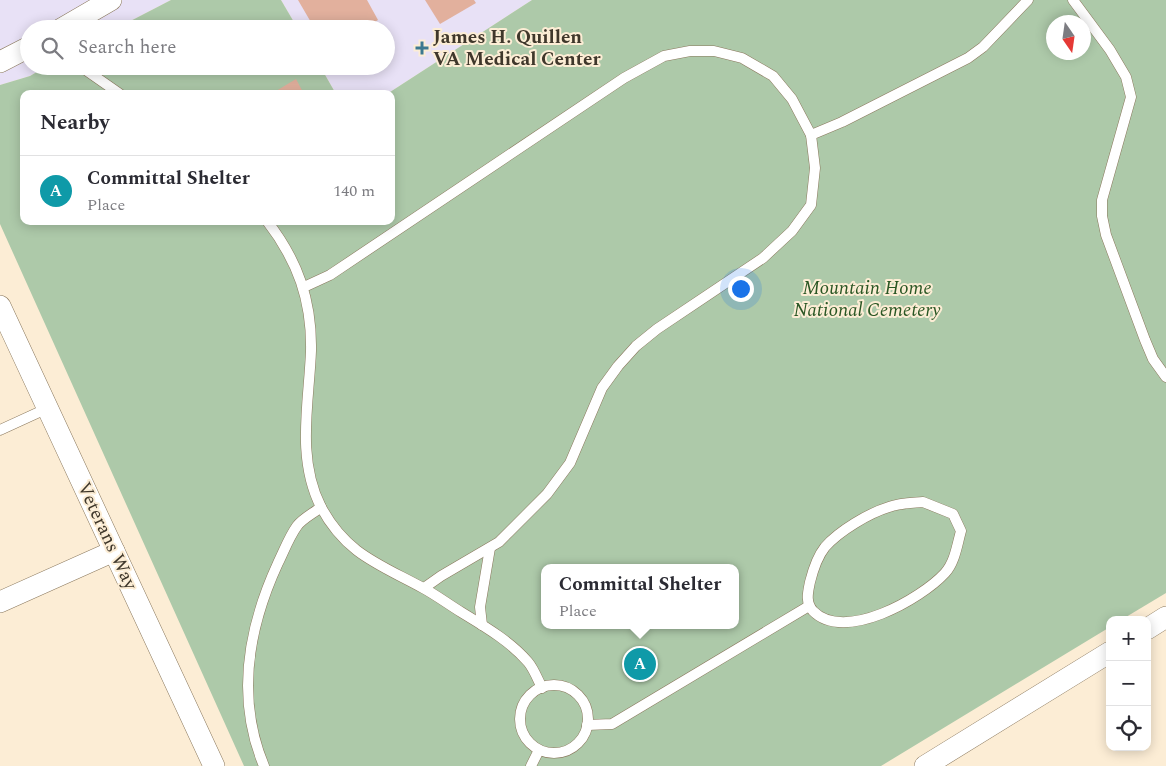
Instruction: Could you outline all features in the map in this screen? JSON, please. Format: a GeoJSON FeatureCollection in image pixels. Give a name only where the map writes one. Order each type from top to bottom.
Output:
{"type":"FeatureCollection","features":[{"type":"Feature","properties":{"kind":"street"},"geometry":{"type":"LineString","coordinates":[[77,20],[111,0]]}},
{"type":"Feature","properties":{"kind":"street"},"geometry":{"type":"LineString","coordinates":[[0,62],[20,52]]}},
{"type":"Feature","properties":{"kind":"street","name":"Veterans Way"},"geometry":{"type":"LineString","coordinates":[[0,306],[214,766]]}},
{"type":"Feature","properties":{"kind":"street"},"geometry":{"type":"LineString","coordinates":[[0,602],[114,551]]}},
{"type":"Feature","properties":{"kind":"street"},"geometry":{"type":"LineString","coordinates":[[1151,626],[1166,617]]}},
{"type":"Feature","properties":{"kind":"street"},"geometry":{"type":"LineString","coordinates":[[925,766],[1106,654]]}},
{"type":"Feature","properties":{"kind":"lane"},"geometry":{"type":"LineString","coordinates":[[812,135],[842,122],[968,58],[983,47],[1028,0]]}},
{"type":"Feature","properties":{"kind":"lane"},"geometry":{"type":"LineString","coordinates":[[1074,0],[1110,50],[1126,77],[1132,97],[1102,200],[1102,216],[1106,235],[1145,340],[1153,359],[1166,377]]}},
{"type":"Feature","properties":{"kind":"lane"},"geometry":{"type":"LineString","coordinates":[[304,287],[330,275],[616,84],[664,56],[690,51],[714,51],[742,58],[756,65],[773,76],[792,99],[812,135],[815,168],[811,205],[792,231],[763,258],[657,328],[636,346],[602,388],[570,463],[547,494],[499,542],[424,588]]}},
{"type":"Feature","properties":{"kind":"lane"},"geometry":{"type":"LineString","coordinates":[[93,75],[114,90]]}},
{"type":"Feature","properties":{"kind":"lane"},"geometry":{"type":"LineString","coordinates":[[270,225],[297,269],[304,287],[309,310],[311,350],[305,444],[311,477],[321,507],[334,528],[356,552],[424,588],[501,638],[529,663],[542,688]]}},
{"type":"Feature","properties":{"kind":"lane"},"geometry":{"type":"LineString","coordinates":[[0,430],[48,408]]}},
{"type":"Feature","properties":{"kind":"lane"},"geometry":{"type":"LineString","coordinates":[[923,502],[953,514],[961,531],[954,558],[946,572],[930,586],[909,600],[889,612],[857,621],[845,622],[823,618],[809,606],[807,595],[814,568],[825,547],[855,523],[888,507],[905,503],[923,502]]}},
{"type":"Feature","properties":{"kind":"lane"},"geometry":{"type":"LineString","coordinates":[[264,766],[250,724],[247,684],[258,616],[273,574],[298,525],[321,507]]}},
{"type":"Feature","properties":{"kind":"lane"},"geometry":{"type":"LineString","coordinates":[[482,625],[480,607],[490,548]]}},
{"type":"Feature","properties":{"kind":"lane"},"geometry":{"type":"LineString","coordinates":[[587,724],[612,724],[809,606]]}},
{"type":"Feature","properties":{"kind":"lane"},"geometry":{"type":"LineString","coordinates":[[560,686],[578,696],[584,704],[587,724],[584,734],[578,743],[560,753],[550,753],[530,744],[520,725],[520,714],[530,695],[542,688],[560,686]]}},
{"type":"Feature","properties":{"kind":"lane"},"geometry":{"type":"LineString","coordinates":[[531,766],[540,750]]}},
{"type":"Feature","properties":{"kind":"shaded area"},"geometry":{"type":"Polygon","coordinates":[[[0,0],[171,0],[132,20],[20,20],[20,75],[32,75],[0,85],[0,0]]]}},
{"type":"Feature","properties":{"kind":"shaded area","name":"James H. Quillen VA Medical Center"},"geometry":{"type":"Polygon","coordinates":[[[281,0],[532,0],[393,90],[334,90],[325,75],[395,75],[395,20],[293,20],[281,0]]]}},
{"type":"Feature","properties":{"kind":"green space"},"geometry":{"type":"Polygon","coordinates":[[[171,0],[281,0],[293,20],[132,20],[171,0]]]}},
{"type":"Feature","properties":{"kind":"green space","name":"Mountain Home National Cemetery"},"geometry":{"type":"Polygon","coordinates":[[[532,0],[1166,0],[1166,593],[1128,616],[1106,616],[1106,629],[881,766],[244,766],[0,224],[0,85],[32,75],[325,75],[334,90],[20,90],[20,225],[395,225],[395,90],[393,90],[532,0]]]}},
{"type":"Feature","properties":{"kind":"building"},"geometry":{"type":"Polygon","coordinates":[[[298,0],[367,0],[378,20],[310,20],[298,0]]]}},
{"type":"Feature","properties":{"kind":"building"},"geometry":{"type":"Polygon","coordinates":[[[425,0],[474,0],[476,3],[440,24],[425,0]]]}},
{"type":"Feature","properties":{"kind":"building"},"geometry":{"type":"Polygon","coordinates":[[[296,79],[302,90],[278,90],[296,79]]]}},
{"type":"Feature","properties":{"kind":"building"},"geometry":{"type":"Polygon","coordinates":[[[648,649],[657,665],[632,679],[623,663],[648,649]]]}},
{"type":"Feature","properties":{"kind":"place","name":"James H. Quillen VA Medical Center"},"geometry":{"type":"Point","coordinates":[422,48]}},
{"type":"Feature","properties":{"kind":"place","name":"Committal Shelter"},"geometry":{"type":"Point","coordinates":[640,664]}}]}
